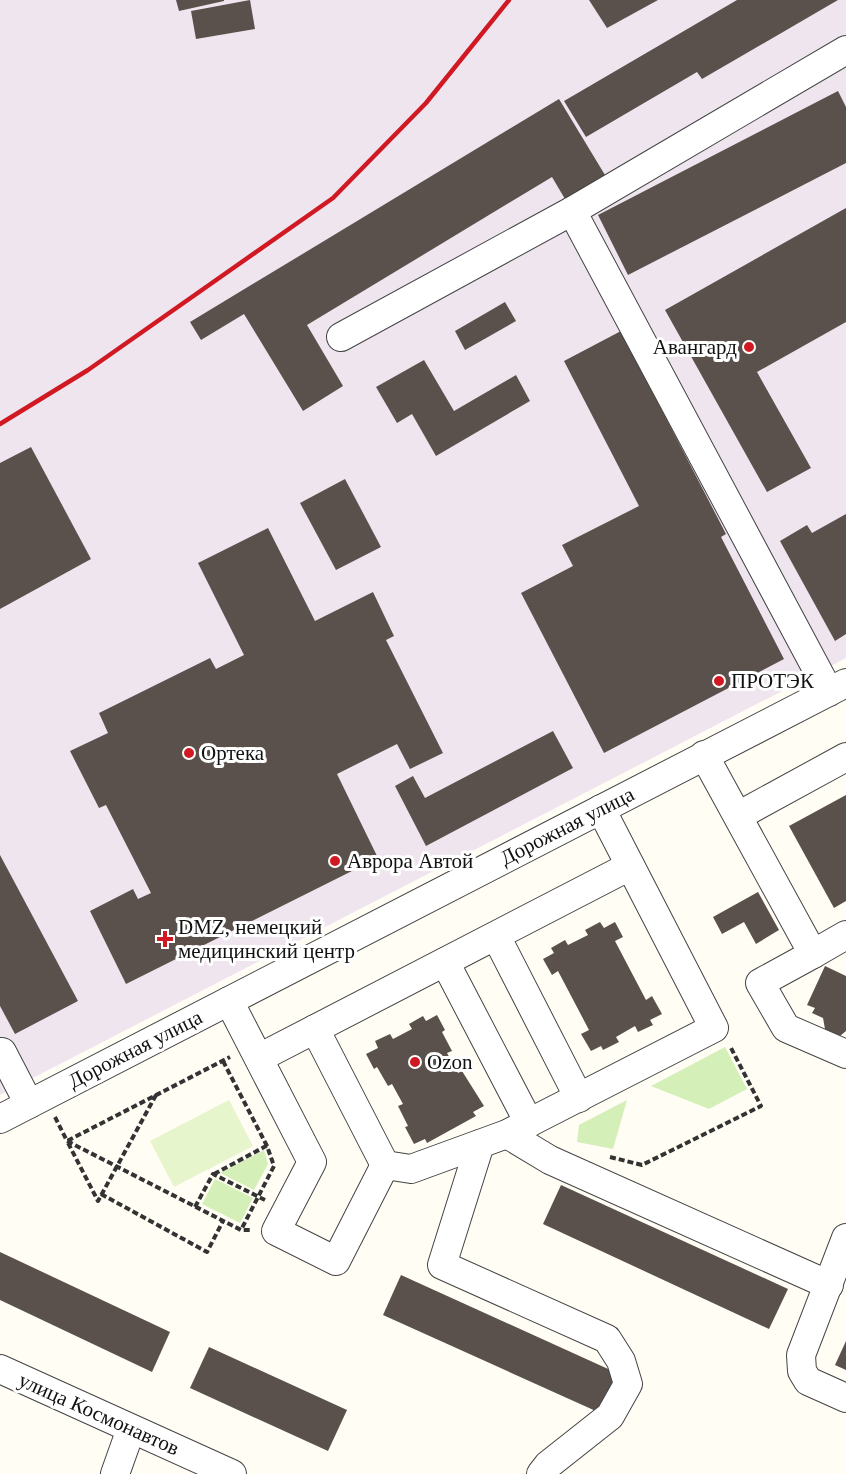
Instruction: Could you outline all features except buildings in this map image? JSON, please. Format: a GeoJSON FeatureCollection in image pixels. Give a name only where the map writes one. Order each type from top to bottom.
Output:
{"type":"FeatureCollection","features":[{"type":"Feature","properties":{"kind":"street"},"geometry":{"type":"LineString","coordinates":[[341,337],[572,211],[846,50]]}},
{"type":"Feature","properties":{"kind":"street"},"geometry":{"type":"LineString","coordinates":[[572,211],[837,688]]}},
{"type":"Feature","properties":{"kind":"street","name":"Дорожная улица"},"geometry":{"type":"LineString","coordinates":[[0,1119],[837,688]]}},
{"type":"Feature","properties":{"kind":"street"},"geometry":{"type":"LineString","coordinates":[[704,755],[813,954]]}},
{"type":"Feature","properties":{"kind":"street"},"geometry":{"type":"LineString","coordinates":[[738,816],[846,757]]}},
{"type":"Feature","properties":{"kind":"street"},"geometry":{"type":"LineString","coordinates":[[385,1165],[411,1169],[518,1129],[714,1028],[601,809]]}},
{"type":"Feature","properties":{"kind":"street"},"geometry":{"type":"LineString","coordinates":[[256,1052],[315,1029],[630,866]]}},
{"type":"Feature","properties":{"kind":"street"},"geometry":{"type":"LineString","coordinates":[[495,936],[579,1098]]}},
{"type":"Feature","properties":{"kind":"street"},"geometry":{"type":"LineString","coordinates":[[844,937],[760,982],[786,1028],[846,1054]]}},
{"type":"Feature","properties":{"kind":"street"},"geometry":{"type":"LineString","coordinates":[[446,962],[518,1129],[550,1160],[829,1285]]}},
{"type":"Feature","properties":{"kind":"street"},"geometry":{"type":"LineString","coordinates":[[229,1001],[312,1162],[281,1221],[336,1262],[385,1165]]}},
{"type":"Feature","properties":{"kind":"street"},"geometry":{"type":"LineString","coordinates":[[315,1029],[385,1165]]}},
{"type":"Feature","properties":{"kind":"street"},"geometry":{"type":"LineString","coordinates":[[3,1052],[36,1100]]}},
{"type":"Feature","properties":{"kind":"street"},"geometry":{"type":"LineString","coordinates":[[480,1144],[442,1265],[607,1339],[621,1362],[628,1384],[610,1416],[548,1465],[542,1474]]}},
{"type":"Feature","properties":{"kind":"street"},"geometry":{"type":"LineString","coordinates":[[846,1238],[801,1355],[802,1371],[808,1381],[846,1398]]}},
{"type":"Feature","properties":{"kind":"street","name":"улица Космонавтов"},"geometry":{"type":"LineString","coordinates":[[0,1369],[232,1474]]}},
{"type":"Feature","properties":{"kind":"street"},"geometry":{"type":"LineString","coordinates":[[115,1474],[131,1429]]}},
{"type":"Feature","properties":{"kind":"path"},"geometry":{"type":"LineString","coordinates":[[609,1156],[642,1165],[761,1106],[727,1040],[714,1028]]}},
{"type":"Feature","properties":{"kind":"path"},"geometry":{"type":"LineString","coordinates":[[67,1141],[223,1061],[256,1052]]}},
{"type":"Feature","properties":{"kind":"path"},"geometry":{"type":"LineString","coordinates":[[223,1061],[267,1146],[274,1166],[241,1230]]}},
{"type":"Feature","properties":{"kind":"path"},"geometry":{"type":"LineString","coordinates":[[36,1100],[67,1141],[98,1201],[156,1095]]}},
{"type":"Feature","properties":{"kind":"path"},"geometry":{"type":"LineString","coordinates":[[195,1207],[213,1174],[296,1131]]}},
{"type":"Feature","properties":{"kind":"path"},"geometry":{"type":"LineString","coordinates":[[67,1141],[241,1230],[281,1221],[258,1196],[213,1174]]}},
{"type":"Feature","properties":{"kind":"path"},"geometry":{"type":"LineString","coordinates":[[101,1194],[207,1252],[223,1221]]}},
{"type":"Feature","properties":{"kind":"shaded area"},"geometry":{"type":"Polygon","coordinates":[[[0,0],[846,0],[846,658],[0,1095],[0,0]]]}},
{"type":"Feature","properties":{"kind":"green space"},"geometry":{"type":"Polygon","coordinates":[[[725,1047],[747,1089],[709,1109],[651,1086],[725,1047]]]}},
{"type":"Feature","properties":{"kind":"green space"},"geometry":{"type":"Polygon","coordinates":[[[229,1100],[253,1146],[174,1187],[150,1141],[229,1100]]]}},
{"type":"Feature","properties":{"kind":"green space"},"geometry":{"type":"Polygon","coordinates":[[[627,1100],[613,1149],[577,1142],[579,1125],[627,1100]]]}},
{"type":"Feature","properties":{"kind":"green space"},"geometry":{"type":"Polygon","coordinates":[[[264,1150],[268,1164],[254,1190],[220,1173],[264,1150]]]}},
{"type":"Feature","properties":{"kind":"green space"},"geometry":{"type":"Polygon","coordinates":[[[215,1179],[253,1198],[240,1223],[202,1204],[215,1179]]]}},
{"type":"Feature","properties":{"kind":"railway"},"geometry":{"type":"LineString","coordinates":[[0,424],[88,370],[333,198],[426,103],[509,0]]}},
{"type":"Feature","properties":{"kind":"place","name":"Авангард"},"geometry":{"type":"Point","coordinates":[749,347]}},
{"type":"Feature","properties":{"kind":"place","name":"ПРОТЭК"},"geometry":{"type":"Point","coordinates":[719,681]}},
{"type":"Feature","properties":{"kind":"place","name":"Ортека"},"geometry":{"type":"Point","coordinates":[189,753]}},
{"type":"Feature","properties":{"kind":"place","name":"Аврора Автой"},"geometry":{"type":"Point","coordinates":[335,861]}},
{"type":"Feature","properties":{"kind":"place","name":"DMZ, немецкий медицинский центр"},"geometry":{"type":"Point","coordinates":[165,939]}},
{"type":"Feature","properties":{"kind":"place","name":"Ozon"},"geometry":{"type":"Point","coordinates":[415,1062]}}]}
